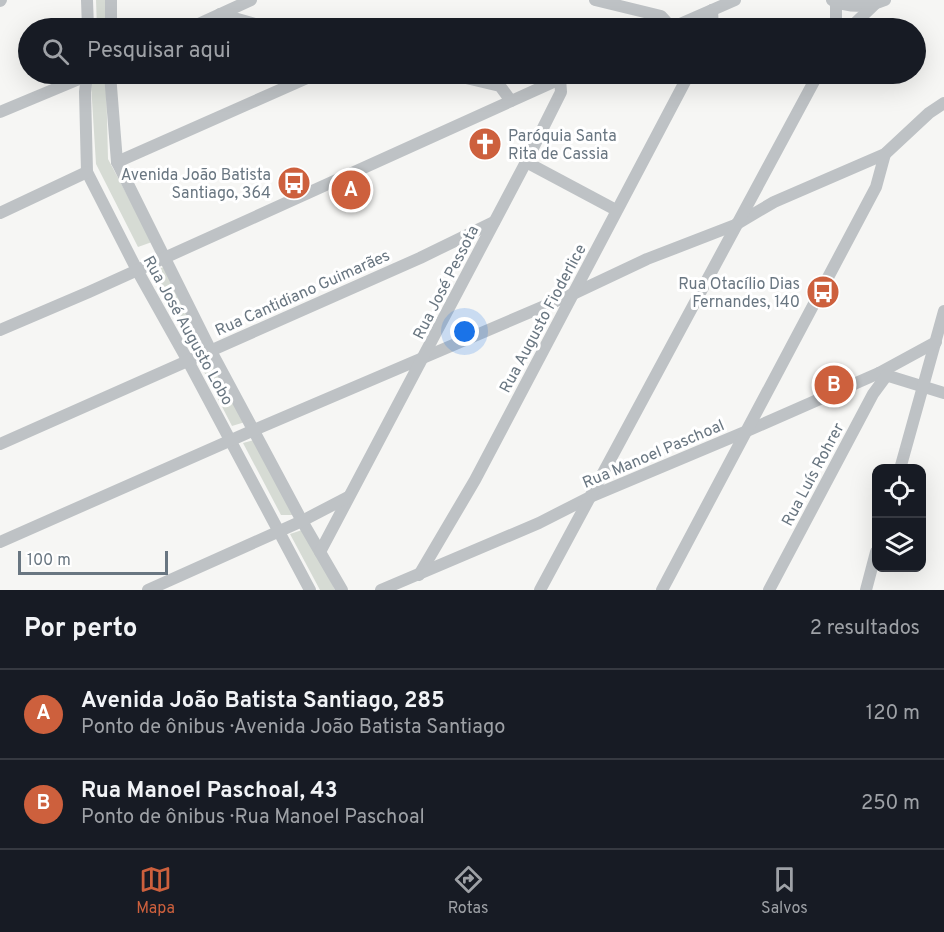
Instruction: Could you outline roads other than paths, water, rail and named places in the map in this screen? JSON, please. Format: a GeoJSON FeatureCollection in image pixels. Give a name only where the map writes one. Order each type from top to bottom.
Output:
{"type":"FeatureCollection","features":[{"type":"Feature","properties":{"kind":"street"},"geometry":{"type":"LineString","coordinates":[[87,0],[88,18]]}},
{"type":"Feature","properties":{"kind":"street"},"geometry":{"type":"LineString","coordinates":[[111,0],[111,18]]}},
{"type":"Feature","properties":{"kind":"street"},"geometry":{"type":"LineString","coordinates":[[211,18],[251,0]]}},
{"type":"Feature","properties":{"kind":"street"},"geometry":{"type":"LineString","coordinates":[[595,0],[663,18]]}},
{"type":"Feature","properties":{"kind":"street"},"geometry":{"type":"LineString","coordinates":[[694,18],[735,0]]}},
{"type":"Feature","properties":{"kind":"street"},"geometry":{"type":"LineString","coordinates":[[835,18],[834,1],[855,6],[880,2]]}},
{"type":"Feature","properties":{"kind":"street"},"geometry":{"type":"LineString","coordinates":[[862,18],[880,2]]}},
{"type":"Feature","properties":{"kind":"street"},"geometry":{"type":"LineString","coordinates":[[712,10],[712,18]]}},
{"type":"Feature","properties":{"kind":"street"},"geometry":{"type":"LineString","coordinates":[[220,14],[234,18]]}},
{"type":"Feature","properties":{"kind":"street"},"geometry":{"type":"LineString","coordinates":[[0,112],[65,84]]}},
{"type":"Feature","properties":{"kind":"street","name":"Rua José Augusto Lobo"},"geometry":{"type":"LineString","coordinates":[[86,84],[87,172],[137,270],[310,590]]}},
{"type":"Feature","properties":{"kind":"street","name":"Rua José Augusto Lobo"},"geometry":{"type":"LineString","coordinates":[[111,84],[117,162],[211,351],[342,590]]}},
{"type":"Feature","properties":{"kind":"street"},"geometry":{"type":"LineString","coordinates":[[117,162],[293,84]]}},
{"type":"Feature","properties":{"kind":"street"},"geometry":{"type":"LineString","coordinates":[[492,84],[500,86],[511,101]]}},
{"type":"Feature","properties":{"kind":"street"},"geometry":{"type":"LineString","coordinates":[[0,330],[548,84]]}},
{"type":"Feature","properties":{"kind":"street","name":"Rua José Pessota"},"geometry":{"type":"LineString","coordinates":[[320,552],[479,255],[564,84]]}},
{"type":"Feature","properties":{"kind":"street","name":"Rua Augusto Fioderlice"},"geometry":{"type":"LineString","coordinates":[[419,575],[475,480],[684,84]]}},
{"type":"Feature","properties":{"kind":"street"},"geometry":{"type":"LineString","coordinates":[[540,590],[813,84]]}},
{"type":"Feature","properties":{"kind":"street"},"geometry":{"type":"LineString","coordinates":[[0,542],[254,430],[575,293],[648,259],[735,225],[774,202],[885,154],[929,112],[944,103]]}},
{"type":"Feature","properties":{"kind":"street"},"geometry":{"type":"LineString","coordinates":[[662,590],[876,187],[885,154]]}},
{"type":"Feature","properties":{"kind":"street"},"geometry":{"type":"LineString","coordinates":[[526,162],[616,210]]}},
{"type":"Feature","properties":{"kind":"street"},"geometry":{"type":"LineString","coordinates":[[0,213],[87,172]]}},
{"type":"Feature","properties":{"kind":"street","name":"Rua Cantidiano Guimarães"},"geometry":{"type":"LineString","coordinates":[[0,444],[494,222]]}},
{"type":"Feature","properties":{"kind":"street"},"geometry":{"type":"LineString","coordinates":[[453,242],[465,245],[479,255]]}},
{"type":"Feature","properties":{"kind":"street"},"geometry":{"type":"LineString","coordinates":[[901,464],[944,311]]}},
{"type":"Feature","properties":{"kind":"street"},"geometry":{"type":"LineString","coordinates":[[443,324],[453,338],[460,341]]}},
{"type":"Feature","properties":{"kind":"street","name":"Rua Manoel Paschoal"},"geometry":{"type":"LineString","coordinates":[[381,590],[549,519],[590,497],[883,374],[936,342]]}},
{"type":"Feature","properties":{"kind":"street"},"geometry":{"type":"LineString","coordinates":[[390,372],[400,379],[404,395]]}},
{"type":"Feature","properties":{"kind":"street"},"geometry":{"type":"LineString","coordinates":[[883,374],[944,393]]}},
{"type":"Feature","properties":{"kind":"street","name":"Rua Luís Rohrer"},"geometry":{"type":"LineString","coordinates":[[769,590],[883,374]]}},
{"type":"Feature","properties":{"kind":"street"},"geometry":{"type":"LineString","coordinates":[[148,590],[348,497]]}},
{"type":"Feature","properties":{"kind":"street"},"geometry":{"type":"LineString","coordinates":[[866,590],[872,567]]}},
{"type":"Feature","properties":{"kind":"place","name":"Paróquia Santa Rita de Cassia"},"geometry":{"type":"Point","coordinates":[485,144]}},
{"type":"Feature","properties":{"kind":"place","name":"Avenida João Batista Santiago, 364"},"geometry":{"type":"Point","coordinates":[294,183]}},
{"type":"Feature","properties":{"kind":"place","name":"Avenida João Batista Santiago, 285"},"geometry":{"type":"Point","coordinates":[351,190]}},
{"type":"Feature","properties":{"kind":"place","name":"Rua Otacílio Dias Fernandes, 140"},"geometry":{"type":"Point","coordinates":[823,292]}},
{"type":"Feature","properties":{"kind":"place","name":"Rua Manoel Paschoal, 43"},"geometry":{"type":"Point","coordinates":[834,385]}}]}
